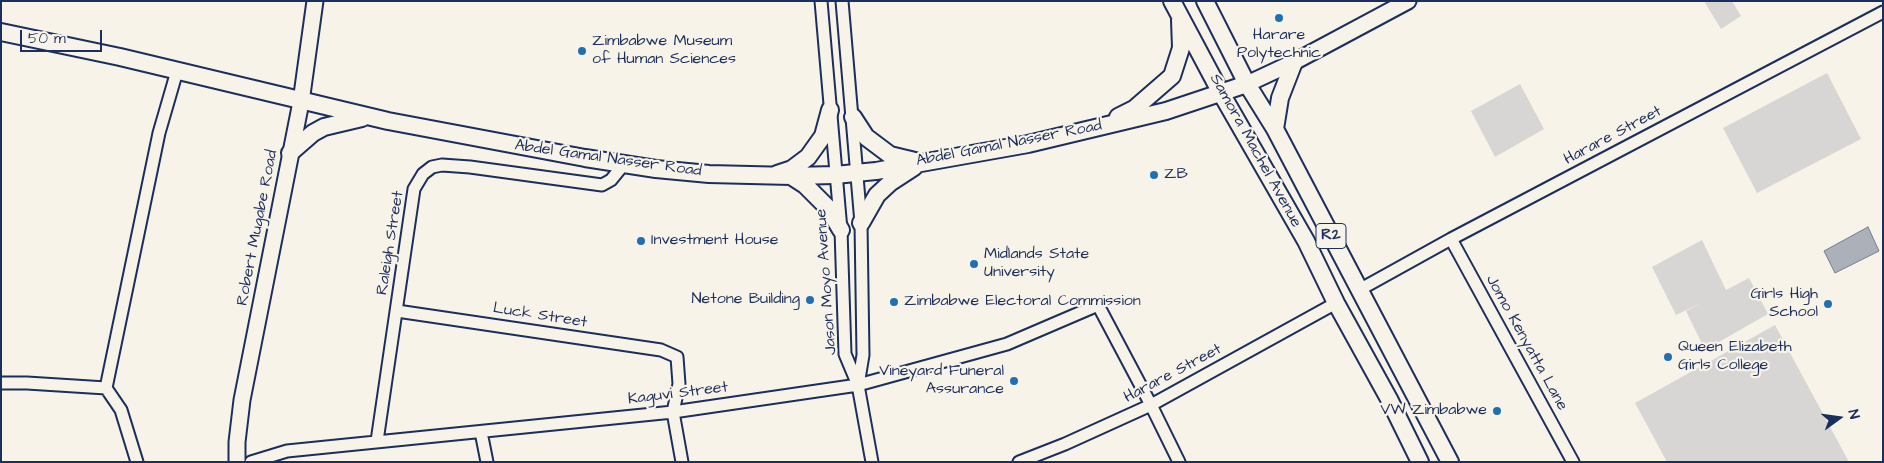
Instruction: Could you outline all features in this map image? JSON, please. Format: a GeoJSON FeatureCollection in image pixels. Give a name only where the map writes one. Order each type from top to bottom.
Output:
{"type":"FeatureCollection","features":[{"type":"Feature","properties":{"kind":"highway","name":"Samora Machel Avenue"},"geometry":{"type":"LineString","coordinates":[[1204,1],[1247,84],[1275,129],[1450,462]]}},
{"type":"Feature","properties":{"kind":"highway"},"geometry":{"type":"LineString","coordinates":[[1097,127],[1134,109],[1172,76],[1182,48],[1176,8]]}},
{"type":"Feature","properties":{"kind":"highway","name":"Samora Machel Avenue"},"geometry":{"type":"LineString","coordinates":[[1176,8],[1306,241],[1336,303],[1389,399],[1420,462]]}},
{"type":"Feature","properties":{"kind":"highway","name":"Abdel Gamal Nasser Road"},"geometry":{"type":"LineString","coordinates":[[1,32],[367,116],[624,164],[709,174],[791,176],[858,173],[1028,144],[1166,111],[1247,84]]}},
{"type":"Feature","properties":{"kind":"highway"},"geometry":{"type":"LineString","coordinates":[[1275,129],[1280,98],[1294,62]]}},
{"type":"Feature","properties":{"kind":"highway"},"geometry":{"type":"LineString","coordinates":[[770,176],[792,169],[808,157],[823,136],[830,110]]}},
{"type":"Feature","properties":{"kind":"highway"},"geometry":{"type":"LineString","coordinates":[[290,153],[313,133],[324,127],[367,116]]}},
{"type":"Feature","properties":{"kind":"highway"},"geometry":{"type":"LineString","coordinates":[[853,117],[866,137],[890,155],[920,162]]}},
{"type":"Feature","properties":{"kind":"highway"},"geometry":{"type":"LineString","coordinates":[[861,223],[877,195],[891,182],[920,162]]}},
{"type":"Feature","properties":{"kind":"highway"},"geometry":{"type":"LineString","coordinates":[[791,176],[806,185],[828,208],[840,230]]}},
{"type":"Feature","properties":{"kind":"main road","name":"Robert Mugabe Road"},"geometry":{"type":"LineString","coordinates":[[237,462],[237,442],[242,400],[301,102],[315,1]]}},
{"type":"Feature","properties":{"kind":"main road"},"geometry":{"type":"LineString","coordinates":[[1247,84],[1294,62],[1408,1]]}},
{"type":"Feature","properties":{"kind":"street","name":"Jason Moyo Avenue"},"geometry":{"type":"LineString","coordinates":[[821,1],[840,230],[845,354],[858,385],[872,462]]}},
{"type":"Feature","properties":{"kind":"street","name":"Jason Moyo Avenue"},"geometry":{"type":"LineString","coordinates":[[842,1],[861,223],[863,355],[858,385]]}},
{"type":"Feature","properties":{"kind":"street","name":"Harare Street"},"geometry":{"type":"LineString","coordinates":[[1359,290],[1451,239],[1883,12]]}},
{"type":"Feature","properties":{"kind":"street"},"geometry":{"type":"LineString","coordinates":[[137,462],[122,410],[106,388],[159,133],[177,71]]}},
{"type":"Feature","properties":{"kind":"street","name":"Raleigh Street"},"geometry":{"type":"LineString","coordinates":[[377,441],[414,190],[423,174],[432,167],[442,165],[602,185],[611,180],[624,164]]}},
{"type":"Feature","properties":{"kind":"street","name":"Jomo Kenyatta Lane"},"geometry":{"type":"LineString","coordinates":[[1451,239],[1573,462]]}},
{"type":"Feature","properties":{"kind":"street","name":"Harare Street"},"geometry":{"type":"LineString","coordinates":[[1019,462],[1065,444],[1152,405],[1336,303]]}},
{"type":"Feature","properties":{"kind":"street","name":"Kaguvi Street"},"geometry":{"type":"LineString","coordinates":[[251,462],[287,450],[673,412],[858,385],[1007,344],[1098,305],[1152,405]]}},
{"type":"Feature","properties":{"kind":"street","name":"Luck Street"},"geometry":{"type":"LineString","coordinates":[[397,311],[661,350],[677,357],[679,384],[673,412]]}},
{"type":"Feature","properties":{"kind":"street"},"geometry":{"type":"LineString","coordinates":[[1,383],[106,388]]}},
{"type":"Feature","properties":{"kind":"street"},"geometry":{"type":"LineString","coordinates":[[1152,405],[1178,462]]}},
{"type":"Feature","properties":{"kind":"street"},"geometry":{"type":"LineString","coordinates":[[673,412],[682,462]]}},
{"type":"Feature","properties":{"kind":"street"},"geometry":{"type":"LineString","coordinates":[[481,432],[487,462]]}},
{"type":"Feature","properties":{"kind":"shaded area"},"geometry":{"type":"Polygon","coordinates":[[[1704,1],[1732,1],[1741,16],[1721,29],[1704,1]]]}},
{"type":"Feature","properties":{"kind":"shaded area"},"geometry":{"type":"Polygon","coordinates":[[[1827,73],[1861,139],[1757,193],[1723,128],[1827,73]]]}},
{"type":"Feature","properties":{"kind":"shaded area"},"geometry":{"type":"Polygon","coordinates":[[[1520,84],[1544,129],[1495,157],[1471,111],[1520,84]]]}},
{"type":"Feature","properties":{"kind":"shaded area"},"geometry":{"type":"Polygon","coordinates":[[[1868,227],[1879,251],[1835,273],[1824,251],[1868,227]]]}},
{"type":"Feature","properties":{"kind":"shaded area"},"geometry":{"type":"Polygon","coordinates":[[[1702,240],[1726,290],[1749,278],[1768,314],[1705,350],[1686,311],[1703,302],[1676,315],[1652,267],[1702,240]]]}},
{"type":"Feature","properties":{"kind":"shaded area"},"geometry":{"type":"Polygon","coordinates":[[[1775,325],[1849,462],[1667,462],[1635,403],[1775,325]]]}},
{"type":"Feature","properties":{"kind":"place","name":"Harare Polytechnic"},"geometry":{"type":"Point","coordinates":[1279,18]}},
{"type":"Feature","properties":{"kind":"place","name":"Zimbabwe Museum of Human Sciences"},"geometry":{"type":"Point","coordinates":[582,51]}},
{"type":"Feature","properties":{"kind":"place","name":"ZB"},"geometry":{"type":"Point","coordinates":[1154,175]}},
{"type":"Feature","properties":{"kind":"place","name":"Investment House"},"geometry":{"type":"Point","coordinates":[641,241]}},
{"type":"Feature","properties":{"kind":"place","name":"Midlands State University"},"geometry":{"type":"Point","coordinates":[974,264]}},
{"type":"Feature","properties":{"kind":"place","name":"Netone Building"},"geometry":{"type":"Point","coordinates":[810,300]}},
{"type":"Feature","properties":{"kind":"place","name":"Zimbabwe Electoral Commission"},"geometry":{"type":"Point","coordinates":[894,302]}},
{"type":"Feature","properties":{"kind":"place","name":"Girls High School"},"geometry":{"type":"Point","coordinates":[1828,304]}},
{"type":"Feature","properties":{"kind":"place","name":"Queen Elizabeth Girls College"},"geometry":{"type":"Point","coordinates":[1668,357]}},
{"type":"Feature","properties":{"kind":"place","name":"Vineyard Funeral Assurance"},"geometry":{"type":"Point","coordinates":[1014,381]}},
{"type":"Feature","properties":{"kind":"place","name":"VW Zimbabwe"},"geometry":{"type":"Point","coordinates":[1497,411]}}]}
